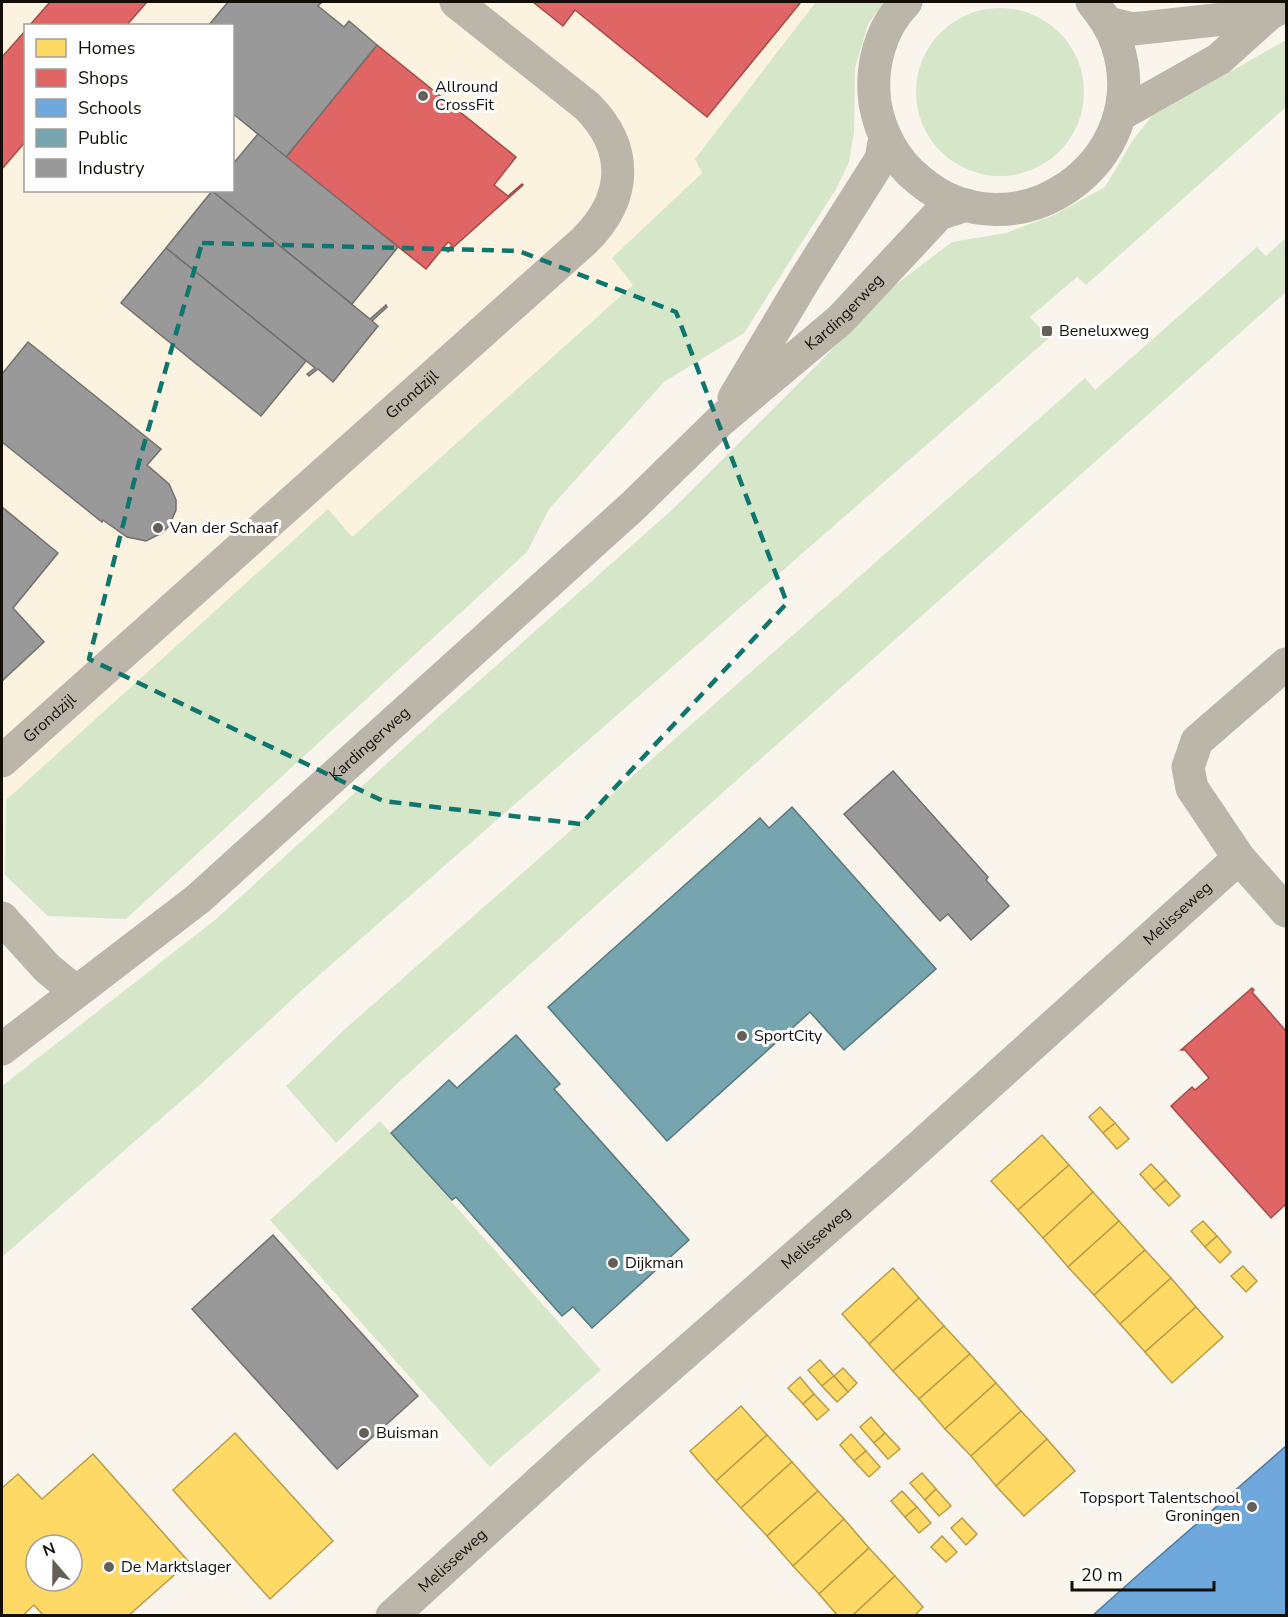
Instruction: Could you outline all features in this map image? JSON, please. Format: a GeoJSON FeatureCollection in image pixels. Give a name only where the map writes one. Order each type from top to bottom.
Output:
{"type":"FeatureCollection","features":[{"type":"Feature","properties":{"kind":"street","name":"Grondzijl"},"geometry":{"type":"LineString","coordinates":[[2,761],[584,241],[609,211],[616,193],[618,174],[616,154],[610,136],[600,120],[587,106],[456,2]]}},
{"type":"Feature","properties":{"kind":"street"},"geometry":{"type":"LineString","coordinates":[[906,2],[889,24],[874,69],[877,115],[885,137],[896,156],[926,187],[945,198],[966,205],[990,209],[1015,208],[1040,203],[1062,192],[1082,177],[1099,159],[1112,138],[1120,115],[1124,92],[1122,68],[1117,44],[1100,12]]}},
{"type":"Feature","properties":{"kind":"street"},"geometry":{"type":"LineString","coordinates":[[1100,12],[1132,29],[1278,10]]}},
{"type":"Feature","properties":{"kind":"street"},"geometry":{"type":"LineString","coordinates":[[1120,115],[1219,59],[1278,10]]}},
{"type":"Feature","properties":{"kind":"street","name":"Kardingerweg"},"geometry":{"type":"LineString","coordinates":[[721,420],[805,279],[881,159],[885,137]]}},
{"type":"Feature","properties":{"kind":"street","name":"Kardingerweg"},"geometry":{"type":"LineString","coordinates":[[2,1049],[198,899],[633,506],[721,420],[840,320],[939,214],[966,205]]}},
{"type":"Feature","properties":{"kind":"street"},"geometry":{"type":"LineString","coordinates":[[1287,664],[1197,741],[1188,767],[1192,788],[1239,858],[1287,911]]}},
{"type":"Feature","properties":{"kind":"street","name":"Melisseweg"},"geometry":{"type":"LineString","coordinates":[[392,1616],[580,1445],[896,1168],[1239,858]]}},
{"type":"Feature","properties":{"kind":"street"},"geometry":{"type":"LineString","coordinates":[[2,918],[47,968],[76,992]]}},
{"type":"Feature","properties":{"kind":"highlighted area"},"geometry":{"type":"Polygon","coordinates":[[[202,243],[519,251],[676,312],[787,603],[581,824],[383,801],[89,659],[139,462],[202,243]]]}},
{"type":"Feature","properties":{"kind":"shaded area"},"geometry":{"type":"Polygon","coordinates":[[[2,2],[843,2],[802,146],[207,714],[2,875],[2,2]]]}},
{"type":"Feature","properties":{"kind":"green space"},"geometry":{"type":"Polygon","coordinates":[[[816,2],[884,2],[868,24],[855,68],[854,132],[849,162],[836,189],[744,333],[664,382],[549,509],[527,552],[126,919],[48,916],[5,875],[6,800],[328,509],[352,537],[633,285],[612,258],[702,173],[695,159],[816,2]]]}},
{"type":"Feature","properties":{"kind":"green space"},"geometry":{"type":"Polygon","coordinates":[[[1000,8],[1016,9],[1032,14],[1060,32],[1078,60],[1083,76],[1083,108],[1078,124],[1060,152],[1032,170],[1016,175],[1000,176],[984,175],[968,170],[940,152],[922,124],[917,108],[916,92],[917,76],[922,60],[940,32],[968,14],[984,9],[1000,8]]]}},
{"type":"Feature","properties":{"kind":"green space"},"geometry":{"type":"Polygon","coordinates":[[[1286,40],[1286,107],[1086,285],[1077,277],[1030,317],[1049,338],[301,991],[203,1082],[2,1257],[2,1086],[215,920],[427,727],[674,508],[821,361],[886,292],[952,242],[1006,233],[1054,215],[1105,187],[1133,140],[1152,116],[1286,40]]]}},
{"type":"Feature","properties":{"kind":"green space"},"geometry":{"type":"Polygon","coordinates":[[[1286,238],[1286,292],[400,1081],[336,1143],[286,1086],[344,1030],[1085,378],[1095,390],[1257,247],[1266,256],[1286,238]]]}},
{"type":"Feature","properties":{"kind":"green space"},"geometry":{"type":"Polygon","coordinates":[[[380,1121],[601,1370],[490,1467],[270,1220],[380,1121]]]}},
{"type":"Feature","properties":{"kind":"building: Homes"},"geometry":{"type":"Polygon","coordinates":[[[1100,1107],[1115,1123],[1103,1133],[1089,1117],[1100,1107]]]}},
{"type":"Feature","properties":{"kind":"building: Homes"},"geometry":{"type":"Polygon","coordinates":[[[1115,1123],[1129,1139],[1117,1149],[1103,1133],[1115,1123]]]}},
{"type":"Feature","properties":{"kind":"building: Homes"},"geometry":{"type":"Polygon","coordinates":[[[1042,1135],[1069,1165],[1018,1210],[991,1181],[1042,1135]]]}},
{"type":"Feature","properties":{"kind":"building: Homes"},"geometry":{"type":"Polygon","coordinates":[[[1151,1164],[1166,1180],[1154,1190],[1140,1174],[1151,1164]]]}},
{"type":"Feature","properties":{"kind":"building: Homes"},"geometry":{"type":"Polygon","coordinates":[[[1069,1165],[1093,1192],[1043,1238],[1018,1210],[1069,1165]]]}},
{"type":"Feature","properties":{"kind":"building: Homes"},"geometry":{"type":"Polygon","coordinates":[[[1166,1180],[1180,1196],[1169,1206],[1154,1190],[1166,1180]]]}},
{"type":"Feature","properties":{"kind":"building: Homes"},"geometry":{"type":"Polygon","coordinates":[[[1093,1192],[1119,1221],[1068,1267],[1043,1238],[1093,1192]]]}},
{"type":"Feature","properties":{"kind":"building: Homes"},"geometry":{"type":"Polygon","coordinates":[[[1119,1221],[1145,1250],[1094,1295],[1068,1267],[1119,1221]]]}},
{"type":"Feature","properties":{"kind":"building: Homes"},"geometry":{"type":"Polygon","coordinates":[[[1203,1221],[1217,1236],[1205,1247],[1191,1231],[1203,1221]]]}},
{"type":"Feature","properties":{"kind":"building: Homes"},"geometry":{"type":"Polygon","coordinates":[[[1217,1236],[1231,1252],[1220,1263],[1205,1247],[1217,1236]]]}},
{"type":"Feature","properties":{"kind":"building: Homes"},"geometry":{"type":"Polygon","coordinates":[[[1145,1250],[1171,1278],[1120,1324],[1094,1295],[1145,1250]]]}},
{"type":"Feature","properties":{"kind":"building: Homes"},"geometry":{"type":"Polygon","coordinates":[[[1243,1266],[1257,1281],[1246,1292],[1231,1276],[1243,1266]]]}},
{"type":"Feature","properties":{"kind":"building: Homes"},"geometry":{"type":"Polygon","coordinates":[[[893,1268],[919,1298],[869,1344],[842,1314],[893,1268]]]}},
{"type":"Feature","properties":{"kind":"building: Homes"},"geometry":{"type":"Polygon","coordinates":[[[1171,1278],[1196,1307],[1145,1352],[1120,1324],[1171,1278]]]}},
{"type":"Feature","properties":{"kind":"building: Homes"},"geometry":{"type":"Polygon","coordinates":[[[919,1298],[944,1326],[893,1371],[869,1344],[919,1298]]]}},
{"type":"Feature","properties":{"kind":"building: Homes"},"geometry":{"type":"Polygon","coordinates":[[[1196,1307],[1223,1337],[1172,1383],[1145,1352],[1196,1307]]]}},
{"type":"Feature","properties":{"kind":"building: Homes"},"geometry":{"type":"Polygon","coordinates":[[[944,1326],[970,1354],[919,1399],[893,1371],[944,1326]]]}},
{"type":"Feature","properties":{"kind":"building: Homes"},"geometry":{"type":"Polygon","coordinates":[[[970,1354],[996,1383],[945,1429],[919,1399],[970,1354]]]}},
{"type":"Feature","properties":{"kind":"building: Homes"},"geometry":{"type":"Polygon","coordinates":[[[820,1360],[834,1376],[822,1386],[808,1370],[820,1360]]]}},
{"type":"Feature","properties":{"kind":"building: Homes"},"geometry":{"type":"Polygon","coordinates":[[[843,1368],[857,1383],[848,1392],[834,1376],[843,1368]]]}},
{"type":"Feature","properties":{"kind":"building: Homes"},"geometry":{"type":"Polygon","coordinates":[[[834,1376],[848,1392],[837,1402],[822,1386],[834,1376]]]}},
{"type":"Feature","properties":{"kind":"building: Homes"},"geometry":{"type":"Polygon","coordinates":[[[800,1377],[814,1394],[803,1404],[788,1388],[800,1377]]]}},
{"type":"Feature","properties":{"kind":"building: Homes"},"geometry":{"type":"Polygon","coordinates":[[[996,1383],[1021,1411],[971,1456],[945,1429],[996,1383]]]}},
{"type":"Feature","properties":{"kind":"building: Homes"},"geometry":{"type":"Polygon","coordinates":[[[814,1394],[829,1410],[817,1420],[803,1404],[814,1394]]]}},
{"type":"Feature","properties":{"kind":"building: Homes"},"geometry":{"type":"Polygon","coordinates":[[[741,1406],[767,1435],[716,1481],[690,1451],[741,1406]]]}},
{"type":"Feature","properties":{"kind":"building: Homes"},"geometry":{"type":"Polygon","coordinates":[[[1021,1411],[1047,1439],[996,1486],[971,1456],[1021,1411]]]}},
{"type":"Feature","properties":{"kind":"building: Homes"},"geometry":{"type":"Polygon","coordinates":[[[871,1417],[885,1433],[874,1443],[860,1427],[871,1417]]]}},
{"type":"Feature","properties":{"kind":"building: Homes"},"geometry":{"type":"Polygon","coordinates":[[[235,1433],[333,1541],[270,1599],[173,1490],[235,1433]]]}},
{"type":"Feature","properties":{"kind":"building: Homes"},"geometry":{"type":"Polygon","coordinates":[[[885,1433],[900,1449],[888,1459],[874,1443],[885,1433]]]}},
{"type":"Feature","properties":{"kind":"building: Homes"},"geometry":{"type":"Polygon","coordinates":[[[851,1434],[866,1451],[854,1461],[840,1445],[851,1434]]]}},
{"type":"Feature","properties":{"kind":"building: Homes"},"geometry":{"type":"Polygon","coordinates":[[[767,1435],[792,1462],[741,1508],[716,1481],[767,1435]]]}},
{"type":"Feature","properties":{"kind":"building: Homes"},"geometry":{"type":"Polygon","coordinates":[[[1047,1439],[1075,1471],[1024,1516],[996,1486],[1047,1439]]]}},
{"type":"Feature","properties":{"kind":"building: Homes"},"geometry":{"type":"Polygon","coordinates":[[[866,1451],[880,1467],[869,1477],[854,1461],[866,1451]]]}},
{"type":"Feature","properties":{"kind":"building: Homes"},"geometry":{"type":"Polygon","coordinates":[[[93,1454],[189,1562],[128,1616],[44,1616],[34,1605],[22,1616],[2,1616],[2,1488],[18,1474],[42,1499],[93,1454]]]}},
{"type":"Feature","properties":{"kind":"building: Homes"},"geometry":{"type":"Polygon","coordinates":[[[792,1462],[818,1491],[767,1536],[741,1508],[792,1462]]]}},
{"type":"Feature","properties":{"kind":"building: Homes"},"geometry":{"type":"Polygon","coordinates":[[[922,1473],[936,1489],[925,1500],[910,1483],[922,1473]]]}},
{"type":"Feature","properties":{"kind":"building: Homes"},"geometry":{"type":"Polygon","coordinates":[[[936,1489],[951,1506],[939,1516],[925,1500],[936,1489]]]}},
{"type":"Feature","properties":{"kind":"building: Homes"},"geometry":{"type":"Polygon","coordinates":[[[818,1491],[844,1519],[793,1566],[767,1536],[818,1491]]]}},
{"type":"Feature","properties":{"kind":"building: Homes"},"geometry":{"type":"Polygon","coordinates":[[[902,1491],[917,1507],[905,1517],[891,1501],[902,1491]]]}},
{"type":"Feature","properties":{"kind":"building: Homes"},"geometry":{"type":"Polygon","coordinates":[[[917,1507],[931,1523],[919,1533],[905,1517],[917,1507]]]}},
{"type":"Feature","properties":{"kind":"building: Homes"},"geometry":{"type":"Polygon","coordinates":[[[962,1518],[977,1534],[966,1545],[951,1528],[962,1518]]]}},
{"type":"Feature","properties":{"kind":"building: Homes"},"geometry":{"type":"Polygon","coordinates":[[[844,1519],[869,1548],[819,1594],[793,1566],[844,1519]]]}},
{"type":"Feature","properties":{"kind":"building: Homes"},"geometry":{"type":"Polygon","coordinates":[[[942,1536],[957,1552],[946,1562],[931,1547],[942,1536]]]}},
{"type":"Feature","properties":{"kind":"building: Homes"},"geometry":{"type":"Polygon","coordinates":[[[869,1548],[895,1576],[852,1616],[838,1616],[819,1594],[869,1548]]]}},
{"type":"Feature","properties":{"kind":"building: Homes"},"geometry":{"type":"Polygon","coordinates":[[[895,1576],[923,1607],[914,1616],[852,1616],[895,1576]]]}},
{"type":"Feature","properties":{"kind":"building: Shops"},"geometry":{"type":"Polygon","coordinates":[[[50,2],[147,2],[128,24],[31,24],[50,2]]]}},
{"type":"Feature","properties":{"kind":"building: Shops"},"geometry":{"type":"Polygon","coordinates":[[[533,2],[801,2],[707,117],[575,10],[563,26],[533,2]]]}},
{"type":"Feature","properties":{"kind":"building: Shops"},"geometry":{"type":"Polygon","coordinates":[[[24,32],[24,143],[2,169],[2,57],[24,32]]]}},
{"type":"Feature","properties":{"kind":"building: Shops"},"geometry":{"type":"Polygon","coordinates":[[[377,45],[516,157],[494,185],[508,196],[523,185],[448,252],[452,245],[448,242],[426,269],[286,157],[377,45]]]}},
{"type":"Feature","properties":{"kind":"building: Shops"},"geometry":{"type":"Polygon","coordinates":[[[1252,988],[1254,990],[1252,992],[1286,1031],[1286,1204],[1271,1218],[1171,1106],[1192,1087],[1195,1090],[1209,1078],[1185,1050],[1181,1050],[1252,988]]]}},
{"type":"Feature","properties":{"kind":"building: Schools","name":"Topsport Talentschool Groningen"},"geometry":{"type":"Polygon","coordinates":[[[1286,1446],[1286,1616],[1092,1616],[1147,1567],[1286,1446]]]}},
{"type":"Feature","properties":{"kind":"building: Public"},"geometry":{"type":"Polygon","coordinates":[[[792,807],[936,969],[844,1050],[810,1012],[667,1141],[548,1007],[760,818],[769,828],[792,807]]]}},
{"type":"Feature","properties":{"kind":"building: Public"},"geometry":{"type":"Polygon","coordinates":[[[516,1035],[560,1084],[554,1089],[689,1240],[592,1328],[573,1307],[562,1316],[456,1197],[452,1200],[391,1133],[449,1080],[457,1088],[516,1035]]]}},
{"type":"Feature","properties":{"kind":"building: Industry"},"geometry":{"type":"Polygon","coordinates":[[[228,2],[322,2],[318,6],[344,27],[349,21],[377,45],[286,157],[234,115],[234,24],[210,24],[228,2]]]}},
{"type":"Feature","properties":{"kind":"building: Industry"},"geometry":{"type":"Polygon","coordinates":[[[258,134],[398,247],[352,304],[213,192],[234,192],[234,163],[258,134]]]}},
{"type":"Feature","properties":{"kind":"building: Industry"},"geometry":{"type":"Polygon","coordinates":[[[213,192],[370,319],[386,305],[387,307],[372,321],[378,326],[333,382],[318,369],[309,376],[307,374],[315,368],[166,248],[213,192]]]}},
{"type":"Feature","properties":{"kind":"building: Industry"},"geometry":{"type":"Polygon","coordinates":[[[166,248],[306,361],[261,416],[121,303],[166,248]]]}},
{"type":"Feature","properties":{"kind":"building: Industry"},"geometry":{"type":"Polygon","coordinates":[[[28,342],[161,449],[147,465],[169,484],[176,500],[176,510],[169,526],[162,533],[146,541],[127,537],[103,520],[102,522],[2,442],[2,374],[28,342]]]}},
{"type":"Feature","properties":{"kind":"building: Industry"},"geometry":{"type":"Polygon","coordinates":[[[2,507],[58,553],[13,608],[44,642],[2,681],[2,507]]]}},
{"type":"Feature","properties":{"kind":"building: Industry"},"geometry":{"type":"Polygon","coordinates":[[[893,771],[988,877],[986,880],[1009,906],[971,940],[948,914],[940,921],[844,814],[893,771]]]}},
{"type":"Feature","properties":{"kind":"building: Industry"},"geometry":{"type":"Polygon","coordinates":[[[273,1235],[418,1396],[337,1469],[192,1309],[273,1235]]]}},
{"type":"Feature","properties":{"kind":"place","name":"Allround CrossFit"},"geometry":{"type":"Point","coordinates":[423,96]}},
{"type":"Feature","properties":{"kind":"place","name":"Beneluxweg"},"geometry":{"type":"Point","coordinates":[1047,331]}},
{"type":"Feature","properties":{"kind":"place","name":"Van der Schaaf"},"geometry":{"type":"Point","coordinates":[158,528]}},
{"type":"Feature","properties":{"kind":"place","name":"SportCity"},"geometry":{"type":"Point","coordinates":[742,1036]}},
{"type":"Feature","properties":{"kind":"place","name":"Dijkman"},"geometry":{"type":"Point","coordinates":[613,1263]}},
{"type":"Feature","properties":{"kind":"place","name":"Buisman"},"geometry":{"type":"Point","coordinates":[364,1433]}},
{"type":"Feature","properties":{"kind":"place","name":"Topsport Talentschool Groningen"},"geometry":{"type":"Point","coordinates":[1252,1507]}},
{"type":"Feature","properties":{"kind":"place","name":"De Marktslager"},"geometry":{"type":"Point","coordinates":[109,1567]}}]}
